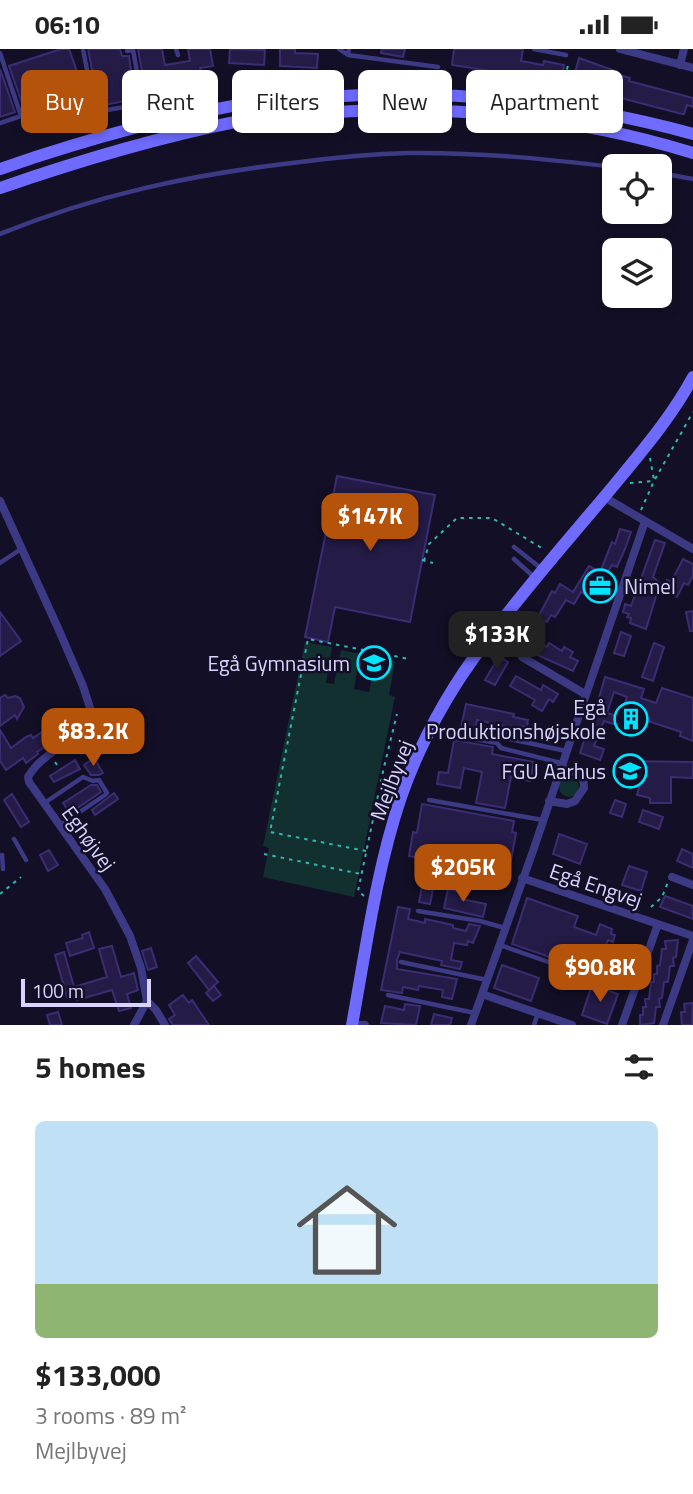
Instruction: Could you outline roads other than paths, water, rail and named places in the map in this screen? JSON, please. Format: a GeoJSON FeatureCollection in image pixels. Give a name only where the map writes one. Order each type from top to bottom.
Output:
{"type":"FeatureCollection","features":[{"type":"Feature","properties":{"kind":"main road"},"geometry":{"type":"LineString","coordinates":[[0,169],[132,127],[258,102],[388,93],[465,95],[558,105],[657,124],[693,134]]}},
{"type":"Feature","properties":{"kind":"main road"},"geometry":{"type":"LineString","coordinates":[[0,188],[139,143],[238,122],[335,112],[422,110],[534,119],[627,135],[693,153]]}},
{"type":"Feature","properties":{"kind":"main road","name":"Mejlbyvej"},"geometry":{"type":"LineString","coordinates":[[352,1025],[383,860],[416,760],[446,699],[483,644],[648,444],[681,400],[693,377]]}},
{"type":"Feature","properties":{"kind":"street"},"geometry":{"type":"LineString","coordinates":[[620,49],[693,68]]}},
{"type":"Feature","properties":{"kind":"street"},"geometry":{"type":"LineString","coordinates":[[680,65],[684,49]]}},
{"type":"Feature","properties":{"kind":"street"},"geometry":{"type":"LineString","coordinates":[[604,497],[693,549]]}},
{"type":"Feature","properties":{"kind":"street","name":"Eghøjvej"},"geometry":{"type":"LineString","coordinates":[[0,501],[78,674],[92,714],[75,735],[34,768],[28,777],[31,787],[105,889],[119,913],[141,968],[147,1001]]}},
{"type":"Feature","properties":{"kind":"street"},"geometry":{"type":"LineString","coordinates":[[471,1025],[543,820],[641,519]]}},
{"type":"Feature","properties":{"kind":"street"},"geometry":{"type":"LineString","coordinates":[[522,657],[585,694]]}},
{"type":"Feature","properties":{"kind":"street"},"geometry":{"type":"LineString","coordinates":[[549,801],[566,804],[575,801],[584,788],[583,775],[561,765]]}},
{"type":"Feature","properties":{"kind":"street","name":"Egå Engvej"},"geometry":{"type":"LineString","coordinates":[[672,877],[693,885]]}},
{"type":"Feature","properties":{"kind":"street","name":"Egå Engvej"},"geometry":{"type":"LineString","coordinates":[[522,878],[693,938],[663,1025]]}},
{"type":"Feature","properties":{"kind":"street","name":"Egå Engvej"},"geometry":{"type":"LineString","coordinates":[[622,1025],[658,925]]}},
{"type":"Feature","properties":{"kind":"street"},"geometry":{"type":"LineString","coordinates":[[482,994],[572,1025]]}},
{"type":"Feature","properties":{"kind":"street"},"geometry":{"type":"LineString","coordinates":[[134,1025],[147,1001],[165,1025]]}},
{"type":"Feature","properties":{"kind":"lane"},"geometry":{"type":"LineString","coordinates":[[83,49],[87,70]]}},
{"type":"Feature","properties":{"kind":"lane"},"geometry":{"type":"LineString","coordinates":[[108,110],[138,105],[142,99],[133,50],[127,49]]}},
{"type":"Feature","properties":{"kind":"lane"},"geometry":{"type":"LineString","coordinates":[[339,49],[438,67]]}},
{"type":"Feature","properties":{"kind":"lane"},"geometry":{"type":"LineString","coordinates":[[534,49],[568,56]]}},
{"type":"Feature","properties":{"kind":"lane"},"geometry":{"type":"LineString","coordinates":[[0,53],[21,116],[0,123]]}},
{"type":"Feature","properties":{"kind":"lane"},"geometry":{"type":"LineString","coordinates":[[0,234],[65,208],[148,185],[214,173],[317,160],[411,153],[506,157],[602,166]]}},
{"type":"Feature","properties":{"kind":"lane"},"geometry":{"type":"LineString","coordinates":[[672,175],[693,179]]}},
{"type":"Feature","properties":{"kind":"lane"},"geometry":{"type":"LineString","coordinates":[[514,547],[539,574]]}},
{"type":"Feature","properties":{"kind":"lane"},"geometry":{"type":"LineString","coordinates":[[0,563],[21,548]]}},
{"type":"Feature","properties":{"kind":"lane"},"geometry":{"type":"LineString","coordinates":[[514,559],[539,574]]}},
{"type":"Feature","properties":{"kind":"lane"},"geometry":{"type":"LineString","coordinates":[[484,727],[486,734],[566,751]]}},
{"type":"Feature","properties":{"kind":"lane"},"geometry":{"type":"LineString","coordinates":[[452,735],[497,743],[501,748],[561,765]]}},
{"type":"Feature","properties":{"kind":"lane"},"geometry":{"type":"LineString","coordinates":[[43,804],[83,777],[99,780],[107,793],[59,826]]}},
{"type":"Feature","properties":{"kind":"lane"},"geometry":{"type":"LineString","coordinates":[[429,800],[543,820]]}},
{"type":"Feature","properties":{"kind":"lane"},"geometry":{"type":"LineString","coordinates":[[14,839],[26,860]]}},
{"type":"Feature","properties":{"kind":"lane"},"geometry":{"type":"LineString","coordinates":[[2,855],[3,869]]}},
{"type":"Feature","properties":{"kind":"lane"},"geometry":{"type":"LineString","coordinates":[[418,911],[505,928]]}},
{"type":"Feature","properties":{"kind":"lane"},"geometry":{"type":"LineString","coordinates":[[499,945],[603,981]]}},
{"type":"Feature","properties":{"kind":"lane"},"geometry":{"type":"LineString","coordinates":[[401,963],[487,979]]}},
{"type":"Feature","properties":{"kind":"lane"},"geometry":{"type":"LineString","coordinates":[[388,995],[475,1013]]}},
{"type":"Feature","properties":{"kind":"lane"},"geometry":{"type":"LineString","coordinates":[[534,1025],[538,1013]]}},
{"type":"Feature","properties":{"kind":"place","name":"Nimel"},"geometry":{"type":"Point","coordinates":[600,586]}},
{"type":"Feature","properties":{"kind":"place","name":"Egå Gymnasium"},"geometry":{"type":"Point","coordinates":[374,663]}},
{"type":"Feature","properties":{"kind":"place","name":"Egå Produktionshøjskole"},"geometry":{"type":"Point","coordinates":[631,719]}},
{"type":"Feature","properties":{"kind":"place","name":"FGU Aarhus"},"geometry":{"type":"Point","coordinates":[630,771]}}]}
